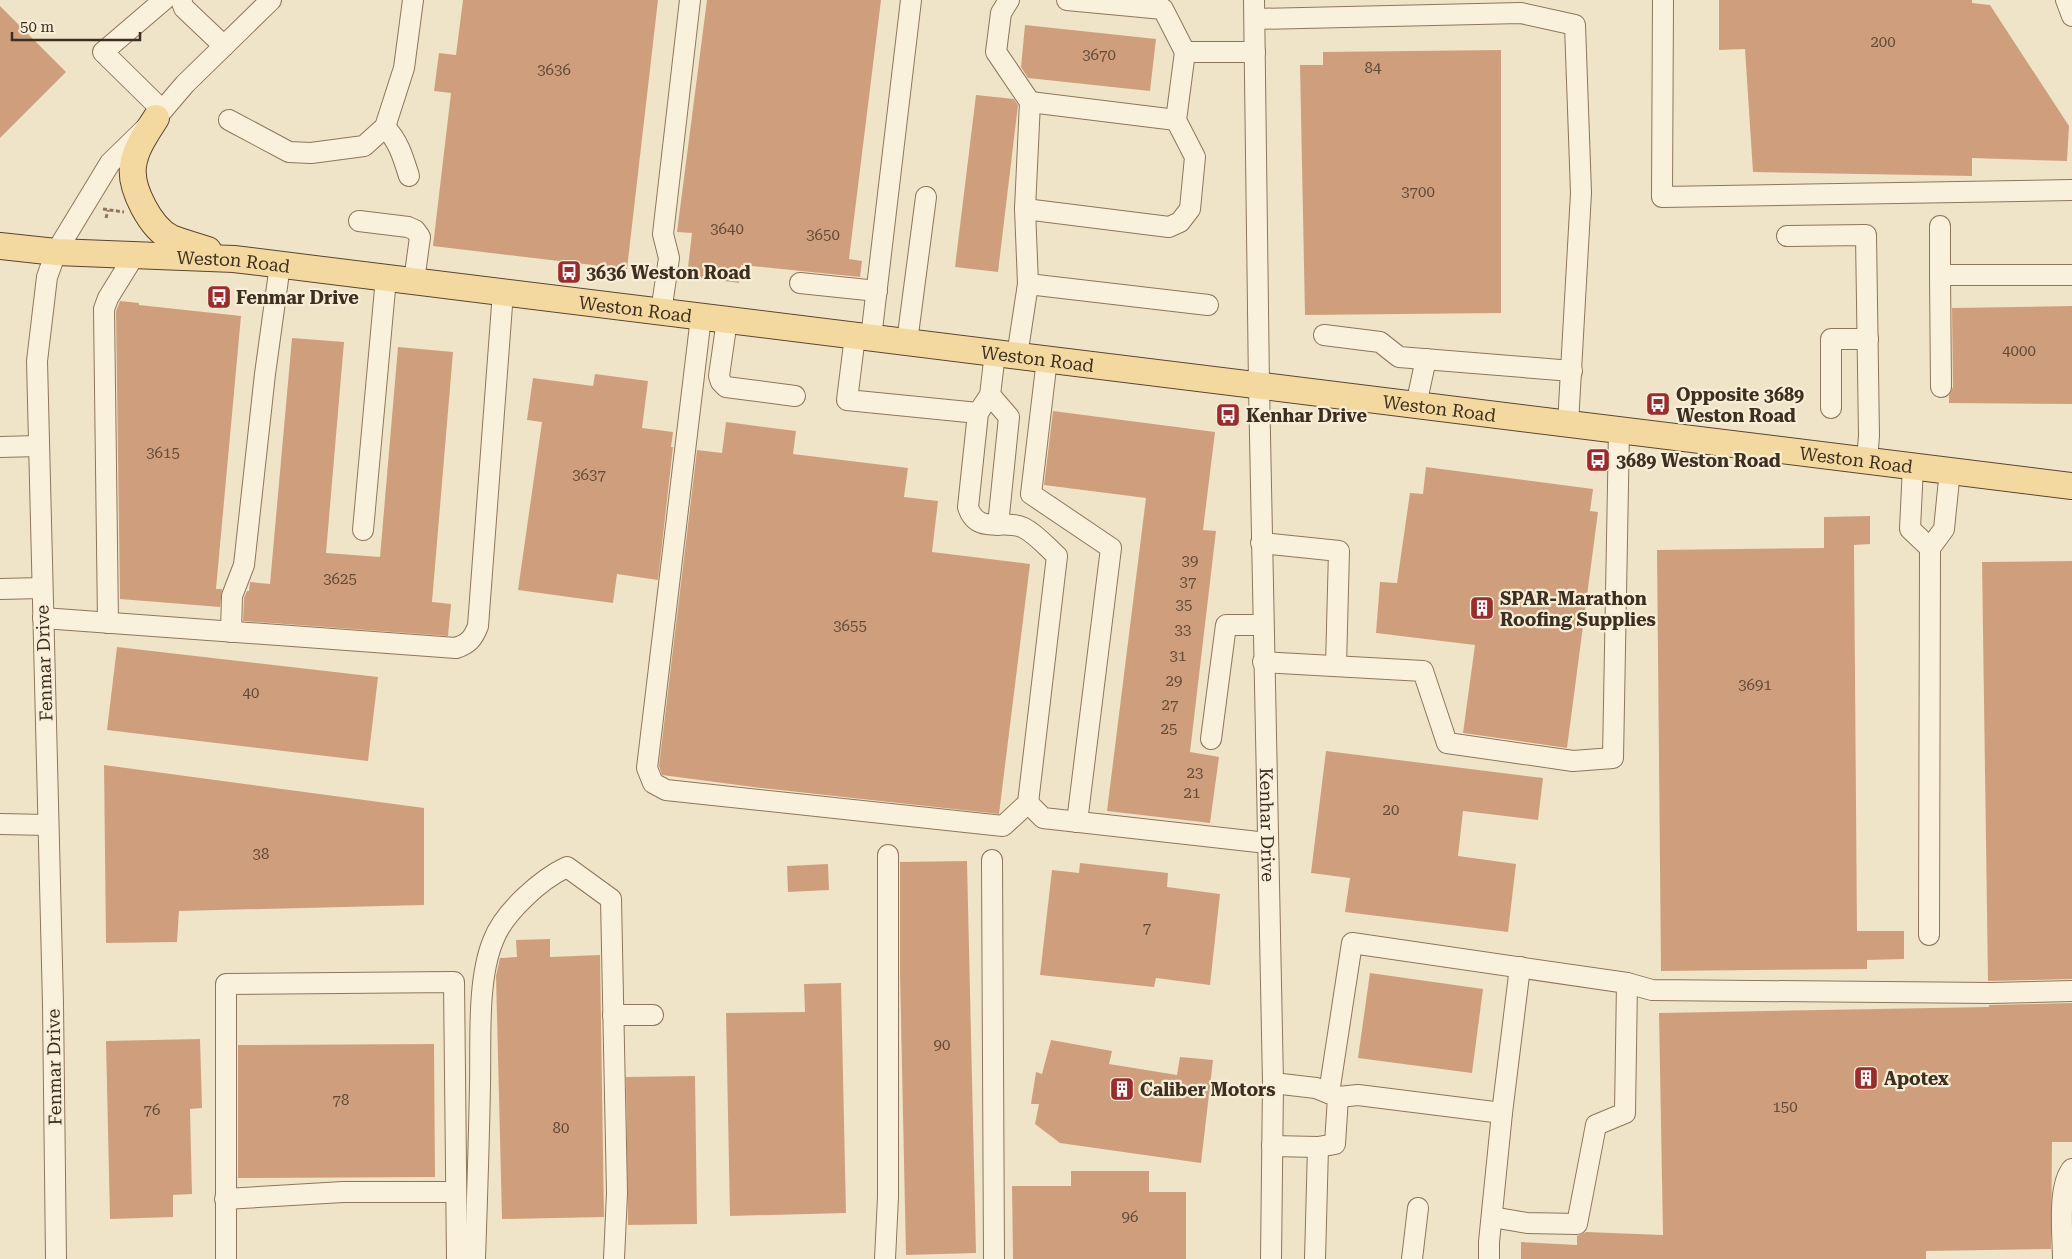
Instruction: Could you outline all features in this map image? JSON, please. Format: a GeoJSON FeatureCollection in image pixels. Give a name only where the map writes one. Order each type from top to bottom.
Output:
{"type":"FeatureCollection","features":[{"type":"Feature","properties":{"kind":"main road"},"geometry":{"type":"LineString","coordinates":[[159,114],[137,152],[132,167],[139,198],[147,214],[170,237],[234,259]]}},
{"type":"Feature","properties":{"kind":"main road","name":"Weston Road"},"geometry":{"type":"LineString","coordinates":[[0,246],[56,252],[234,259],[2072,486]]}},
{"type":"Feature","properties":{"kind":"street"},"geometry":{"type":"LineString","coordinates":[[159,114],[103,52],[164,0]]}},
{"type":"Feature","properties":{"kind":"street"},"geometry":{"type":"LineString","coordinates":[[181,0],[184,8],[224,46]]}},
{"type":"Feature","properties":{"kind":"street","name":"Fenmar Drive"},"geometry":{"type":"LineString","coordinates":[[56,1259],[53,1004],[36,361],[47,277],[56,252],[110,163],[159,114],[185,84],[271,0]]}},
{"type":"Feature","properties":{"kind":"street"},"geometry":{"type":"LineString","coordinates":[[229,120],[289,152],[311,153],[364,146],[385,127],[404,68],[412,0]]}},
{"type":"Feature","properties":{"kind":"street"},"geometry":{"type":"LineString","coordinates":[[661,312],[669,258],[663,234],[690,0]]}},
{"type":"Feature","properties":{"kind":"street"},"geometry":{"type":"LineString","coordinates":[[911,0],[877,291],[847,400],[978,413]]}},
{"type":"Feature","properties":{"kind":"street"},"geometry":{"type":"LineString","coordinates":[[701,316],[648,768],[652,783],[666,790],[1003,826],[1028,803],[1057,556],[1024,528],[978,522],[971,516],[968,507],[978,413],[990,395],[1006,354],[1028,284],[1025,209],[1030,102],[996,52],[1002,12],[1009,0]]}},
{"type":"Feature","properties":{"kind":"street"},"geometry":{"type":"LineString","coordinates":[[1025,209],[1169,227],[1180,222],[1190,209],[1195,156],[1176,120],[1185,52],[1163,9],[1067,0]]}},
{"type":"Feature","properties":{"kind":"street"},"geometry":{"type":"LineString","coordinates":[[1663,0],[1662,197],[2072,190]]}},
{"type":"Feature","properties":{"kind":"street"},"geometry":{"type":"LineString","coordinates":[[2066,0],[2072,16]]}},
{"type":"Feature","properties":{"kind":"street"},"geometry":{"type":"LineString","coordinates":[[1254,10],[1521,13],[1575,26],[1581,193],[1568,424]]}},
{"type":"Feature","properties":{"kind":"street","name":"Kenhar Drive"},"geometry":{"type":"LineString","coordinates":[[1254,10],[1261,543],[1272,1083],[1272,1259]]}},
{"type":"Feature","properties":{"kind":"street"},"geometry":{"type":"LineString","coordinates":[[1185,52],[1255,52]]}},
{"type":"Feature","properties":{"kind":"street"},"geometry":{"type":"LineString","coordinates":[[1030,102],[1176,120]]}},
{"type":"Feature","properties":{"kind":"street"},"geometry":{"type":"LineString","coordinates":[[385,127],[394,137],[402,151],[409,176]]}},
{"type":"Feature","properties":{"kind":"street"},"geometry":{"type":"LineString","coordinates":[[907,342],[926,197]]}},
{"type":"Feature","properties":{"kind":"street"},"geometry":{"type":"LineString","coordinates":[[359,221],[408,227],[415,230],[420,237],[414,281]]}},
{"type":"Feature","properties":{"kind":"street"},"geometry":{"type":"LineString","coordinates":[[1940,226],[1941,387]]}},
{"type":"Feature","properties":{"kind":"street"},"geometry":{"type":"LineString","coordinates":[[1787,236],[1866,235],[1869,436],[1867,460]]}},
{"type":"Feature","properties":{"kind":"street"},"geometry":{"type":"LineString","coordinates":[[108,623],[104,309],[108,298],[134,256]]}},
{"type":"Feature","properties":{"kind":"street"},"geometry":{"type":"LineString","coordinates":[[231,632],[232,596],[244,565],[265,374],[280,265]]}},
{"type":"Feature","properties":{"kind":"street"},"geometry":{"type":"LineString","coordinates":[[1940,274],[2072,275]]}},
{"type":"Feature","properties":{"kind":"street"},"geometry":{"type":"LineString","coordinates":[[363,530],[386,278]]}},
{"type":"Feature","properties":{"kind":"street"},"geometry":{"type":"LineString","coordinates":[[800,283],[877,291]]}},
{"type":"Feature","properties":{"kind":"street"},"geometry":{"type":"LineString","coordinates":[[1028,284],[1208,305]]}},
{"type":"Feature","properties":{"kind":"street"},"geometry":{"type":"LineString","coordinates":[[43,618],[456,648],[467,644],[475,636],[478,626],[503,292]]}},
{"type":"Feature","properties":{"kind":"street"},"geometry":{"type":"LineString","coordinates":[[727,320],[719,376],[721,382],[726,387],[795,396]]}},
{"type":"Feature","properties":{"kind":"street"},"geometry":{"type":"LineString","coordinates":[[1324,336],[1380,342],[1399,357],[1572,371]]}},
{"type":"Feature","properties":{"kind":"street"},"geometry":{"type":"LineString","coordinates":[[1831,408],[1831,339],[1868,339]]}},
{"type":"Feature","properties":{"kind":"street"},"geometry":{"type":"LineString","coordinates":[[1416,405],[1426,359]]}},
{"type":"Feature","properties":{"kind":"street"},"geometry":{"type":"LineString","coordinates":[[1047,360],[1031,494],[1111,548],[1076,822]]}},
{"type":"Feature","properties":{"kind":"street"},"geometry":{"type":"LineString","coordinates":[[990,395],[1009,417],[998,524]]}},
{"type":"Feature","properties":{"kind":"street"},"geometry":{"type":"LineString","coordinates":[[1264,662],[1423,671],[1447,743],[1573,761],[1613,758],[1619,430]]}},
{"type":"Feature","properties":{"kind":"street"},"geometry":{"type":"LineString","coordinates":[[0,447],[39,446]]}},
{"type":"Feature","properties":{"kind":"street"},"geometry":{"type":"LineString","coordinates":[[1913,466],[1910,529],[1930,548]]}},
{"type":"Feature","properties":{"kind":"street"},"geometry":{"type":"LineString","coordinates":[[1929,935],[1930,548],[1944,529],[1950,470]]}},
{"type":"Feature","properties":{"kind":"street"},"geometry":{"type":"LineString","coordinates":[[1261,543],[1339,551],[1336,666]]}},
{"type":"Feature","properties":{"kind":"street"},"geometry":{"type":"LineString","coordinates":[[0,589],[42,588]]}},
{"type":"Feature","properties":{"kind":"street"},"geometry":{"type":"LineString","coordinates":[[1211,739],[1226,625],[1263,625]]}},
{"type":"Feature","properties":{"kind":"street"},"geometry":{"type":"LineString","coordinates":[[1028,803],[1043,818],[1267,843]]}},
{"type":"Feature","properties":{"kind":"street"},"geometry":{"type":"LineString","coordinates":[[0,824],[48,825]]}},
{"type":"Feature","properties":{"kind":"street"},"geometry":{"type":"LineString","coordinates":[[885,1259],[888,1197],[888,855]]}},
{"type":"Feature","properties":{"kind":"street"},"geometry":{"type":"LineString","coordinates":[[992,860],[994,1259]]}},
{"type":"Feature","properties":{"kind":"street"},"geometry":{"type":"LineString","coordinates":[[475,1259],[482,1011],[492,942],[501,924],[528,896],[553,874],[567,867],[611,898],[617,1193],[614,1259]]}},
{"type":"Feature","properties":{"kind":"street"},"geometry":{"type":"LineString","coordinates":[[1272,1146],[1318,1147],[1335,1144],[1334,1095],[1352,943],[1627,983],[1652,990],[1990,993],[2072,991]]}},
{"type":"Feature","properties":{"kind":"street"},"geometry":{"type":"LineString","coordinates":[[1490,1259],[1502,1113],[1520,967]]}},
{"type":"Feature","properties":{"kind":"street"},"geometry":{"type":"LineString","coordinates":[[226,1259],[226,984],[454,982],[457,1259]]}},
{"type":"Feature","properties":{"kind":"street"},"geometry":{"type":"LineString","coordinates":[[1492,1217],[1527,1223],[1577,1224],[1596,1125],[1625,1113],[1627,983]]}},
{"type":"Feature","properties":{"kind":"street"},"geometry":{"type":"LineString","coordinates":[[613,1015],[653,1015]]}},
{"type":"Feature","properties":{"kind":"street"},"geometry":{"type":"LineString","coordinates":[[1272,1083],[1316,1088],[1334,1095],[1358,1095],[1502,1113]]}},
{"type":"Feature","properties":{"kind":"street"},"geometry":{"type":"LineString","coordinates":[[1315,1259],[1318,1147]]}},
{"type":"Feature","properties":{"kind":"street"},"geometry":{"type":"LineString","coordinates":[[2063,1259],[2064,1186],[2072,1169]]}},
{"type":"Feature","properties":{"kind":"street"},"geometry":{"type":"LineString","coordinates":[[225,1199],[343,1192],[455,1192]]}},
{"type":"Feature","properties":{"kind":"street"},"geometry":{"type":"LineString","coordinates":[[1412,1259],[1418,1208]]}},
{"type":"Feature","properties":{"kind":"path"},"geometry":{"type":"LineString","coordinates":[[100,209],[133,213]]}},
{"type":"Feature","properties":{"kind":"path"},"geometry":{"type":"LineString","coordinates":[[106,218],[108,210]]}},
{"type":"Feature","properties":{"kind":"building"},"geometry":{"type":"Polygon","coordinates":[[[463,0],[658,0],[627,269],[433,246],[451,93],[434,91],[439,53],[456,55],[463,0]]]}},
{"type":"Feature","properties":{"kind":"building"},"geometry":{"type":"Polygon","coordinates":[[[707,0],[881,0],[849,259],[862,261],[860,277],[741,265],[739,283],[687,276],[692,233],[677,232],[707,0]]]}},
{"type":"Feature","properties":{"kind":"building"},"geometry":{"type":"Polygon","coordinates":[[[1719,0],[1972,0],[1972,3],[1990,5],[2069,126],[2067,161],[1972,158],[1972,176],[1753,172],[1745,49],[1719,50],[1719,0]]]}},
{"type":"Feature","properties":{"kind":"building"},"geometry":{"type":"Polygon","coordinates":[[[0,6],[66,72],[0,138],[0,6]]]}},
{"type":"Feature","properties":{"kind":"building"},"geometry":{"type":"Polygon","coordinates":[[[1025,25],[1156,39],[1150,91],[1028,78],[1021,67],[1025,25]]]}},
{"type":"Feature","properties":{"kind":"building"},"geometry":{"type":"Polygon","coordinates":[[[1501,50],[1501,313],[1305,315],[1300,65],[1323,65],[1323,52],[1501,50]]]}},
{"type":"Feature","properties":{"kind":"building"},"geometry":{"type":"Polygon","coordinates":[[[976,95],[1014,99],[1018,105],[998,272],[955,267],[976,95]]]}},
{"type":"Feature","properties":{"kind":"building"},"geometry":{"type":"Polygon","coordinates":[[[120,301],[139,303],[139,305],[241,316],[216,589],[222,589],[220,607],[120,599],[116,311],[120,301]]]}},
{"type":"Feature","properties":{"kind":"building"},"geometry":{"type":"Polygon","coordinates":[[[2072,306],[2072,404],[1949,403],[1949,395],[1953,387],[1952,308],[2072,306]]]}},
{"type":"Feature","properties":{"kind":"building"},"geometry":{"type":"Polygon","coordinates":[[[292,338],[344,342],[326,553],[380,557],[398,347],[453,352],[432,602],[451,604],[448,636],[243,621],[244,598],[247,591],[249,591],[250,582],[270,584],[292,338]]]}},
{"type":"Feature","properties":{"kind":"building"},"geometry":{"type":"Polygon","coordinates":[[[595,374],[648,381],[642,428],[673,432],[671,447],[673,447],[658,580],[617,574],[613,603],[518,590],[542,422],[527,420],[533,378],[593,386],[595,374]]]}},
{"type":"Feature","properties":{"kind":"building"},"geometry":{"type":"Polygon","coordinates":[[[1053,411],[1215,432],[1203,530],[1216,531],[1190,752],[1219,757],[1210,823],[1107,811],[1146,498],[1044,485],[1053,411]]]}},
{"type":"Feature","properties":{"kind":"building"},"geometry":{"type":"Polygon","coordinates":[[[726,422],[796,431],[793,454],[908,468],[904,497],[938,501],[932,552],[1030,564],[999,814],[761,788],[662,775],[659,766],[697,450],[722,453],[726,422]]]}},
{"type":"Feature","properties":{"kind":"building","name":"SPAR-Marathon Roofing Supplies"},"geometry":{"type":"Polygon","coordinates":[[[1426,467],[1593,489],[1590,511],[1598,512],[1567,748],[1463,733],[1475,645],[1376,633],[1380,582],[1397,583],[1410,493],[1423,494],[1426,467]]]}},
{"type":"Feature","properties":{"kind":"building"},"geometry":{"type":"Polygon","coordinates":[[[1870,516],[1870,544],[1854,545],[1857,931],[1904,931],[1904,959],[1867,960],[1867,969],[1661,971],[1657,550],[1824,548],[1824,517],[1870,516]]]}},
{"type":"Feature","properties":{"kind":"building"},"geometry":{"type":"Polygon","coordinates":[[[2072,561],[2072,979],[1988,981],[1982,562],[2072,561]]]}},
{"type":"Feature","properties":{"kind":"building"},"geometry":{"type":"Polygon","coordinates":[[[117,647],[378,677],[368,761],[107,730],[117,647]]]}},
{"type":"Feature","properties":{"kind":"building"},"geometry":{"type":"Polygon","coordinates":[[[1326,751],[1543,778],[1538,820],[1463,811],[1458,856],[1516,864],[1508,932],[1345,912],[1350,878],[1311,873],[1326,751]]]}},
{"type":"Feature","properties":{"kind":"building"},"geometry":{"type":"Polygon","coordinates":[[[104,765],[424,808],[424,905],[179,911],[177,942],[106,943],[104,765]]]}},
{"type":"Feature","properties":{"kind":"building"},"geometry":{"type":"Polygon","coordinates":[[[967,861],[976,1253],[906,1255],[900,973],[900,862],[967,861]]]}},
{"type":"Feature","properties":{"kind":"building"},"geometry":{"type":"Polygon","coordinates":[[[1080,863],[1168,873],[1167,887],[1220,894],[1210,985],[1156,978],[1154,987],[1040,975],[1052,870],[1079,873],[1080,863]]]}},
{"type":"Feature","properties":{"kind":"building"},"geometry":{"type":"Polygon","coordinates":[[[828,864],[829,890],[788,892],[787,866],[828,864]]]}},
{"type":"Feature","properties":{"kind":"building"},"geometry":{"type":"Polygon","coordinates":[[[550,939],[550,957],[600,955],[604,1217],[502,1219],[496,976],[500,958],[517,957],[516,940],[550,939]]]}},
{"type":"Feature","properties":{"kind":"building"},"geometry":{"type":"Polygon","coordinates":[[[1370,973],[1483,989],[1472,1073],[1358,1058],[1370,973]]]}},
{"type":"Feature","properties":{"kind":"building"},"geometry":{"type":"Polygon","coordinates":[[[841,983],[846,1213],[730,1216],[726,1013],[805,1012],[804,984],[841,983]]]}},
{"type":"Feature","properties":{"kind":"building","name":"Apotex"},"geometry":{"type":"Polygon","coordinates":[[[2072,1003],[2072,1142],[2052,1142],[2051,1249],[1926,1251],[1926,1259],[1521,1259],[1521,1242],[1577,1245],[1577,1236],[1586,1232],[1663,1235],[1659,1013],[1989,1007],[1989,1005],[2072,1003]]]}},
{"type":"Feature","properties":{"kind":"building"},"geometry":{"type":"Polygon","coordinates":[[[200,1039],[202,1108],[190,1109],[192,1194],[173,1195],[173,1217],[110,1219],[106,1041],[200,1039]]]}},
{"type":"Feature","properties":{"kind":"building","name":"Caliber Motors"},"geometry":{"type":"Polygon","coordinates":[[[1051,1040],[1112,1051],[1109,1064],[1177,1075],[1180,1057],[1213,1060],[1201,1163],[1060,1143],[1035,1124],[1039,1104],[1031,1104],[1036,1072],[1042,1074],[1051,1040]]]}},
{"type":"Feature","properties":{"kind":"building"},"geometry":{"type":"Polygon","coordinates":[[[434,1044],[435,1177],[238,1178],[238,1045],[434,1044]]]}},
{"type":"Feature","properties":{"kind":"building"},"geometry":{"type":"Polygon","coordinates":[[[695,1076],[697,1224],[628,1225],[626,1077],[695,1076]]]}},
{"type":"Feature","properties":{"kind":"building"},"geometry":{"type":"Polygon","coordinates":[[[1071,1171],[1149,1171],[1149,1192],[1186,1192],[1186,1259],[1013,1259],[1012,1186],[1071,1186],[1071,1171]]]}},
{"type":"Feature","properties":{"kind":"place","name":"3636 Weston Road"},"geometry":{"type":"Point","coordinates":[569,272]}},
{"type":"Feature","properties":{"kind":"place","name":"Fenmar Drive"},"geometry":{"type":"Point","coordinates":[219,297]}},
{"type":"Feature","properties":{"kind":"place","name":"Opposite 3689 Weston Road"},"geometry":{"type":"Point","coordinates":[1658,404]}},
{"type":"Feature","properties":{"kind":"place","name":"Kenhar Drive"},"geometry":{"type":"Point","coordinates":[1228,415]}},
{"type":"Feature","properties":{"kind":"place","name":"3689 Weston Road"},"geometry":{"type":"Point","coordinates":[1598,460]}},
{"type":"Feature","properties":{"kind":"place","name":"SPAR-Marathon Roofing Supplies"},"geometry":{"type":"Point","coordinates":[1482,608]}},
{"type":"Feature","properties":{"kind":"place","name":"Apotex"},"geometry":{"type":"Point","coordinates":[1866,1078]}},
{"type":"Feature","properties":{"kind":"place","name":"Caliber Motors"},"geometry":{"type":"Point","coordinates":[1122,1089]}}]}
